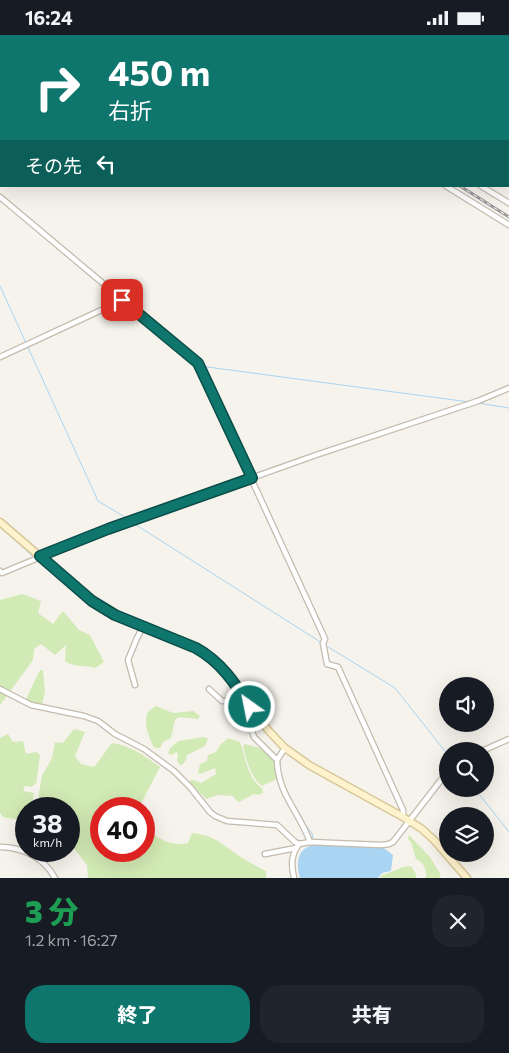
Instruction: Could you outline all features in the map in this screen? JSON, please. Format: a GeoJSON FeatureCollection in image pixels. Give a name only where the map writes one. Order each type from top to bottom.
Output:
{"type":"FeatureCollection","features":[{"type":"Feature","properties":{"kind":"street"},"geometry":{"type":"LineString","coordinates":[[448,187],[509,225]]}},
{"type":"Feature","properties":{"kind":"street"},"geometry":{"type":"LineString","coordinates":[[483,187],[509,203]]}},
{"type":"Feature","properties":{"kind":"street"},"geometry":{"type":"LineString","coordinates":[[0,197],[199,363],[325,639],[323,643],[327,664],[338,667],[406,818]]}},
{"type":"Feature","properties":{"kind":"street"},"geometry":{"type":"LineString","coordinates":[[0,357],[122,300]]}},
{"type":"Feature","properties":{"kind":"street"},"geometry":{"type":"LineString","coordinates":[[0,571],[2,573],[108,529],[380,433],[478,401],[509,388]]}},
{"type":"Feature","properties":{"kind":"street"},"geometry":{"type":"LineString","coordinates":[[0,522],[92,601],[115,615],[205,653],[222,668],[268,730],[286,748],[309,765],[406,818],[434,840],[467,878]]}},
{"type":"Feature","properties":{"kind":"street"},"geometry":{"type":"LineString","coordinates":[[135,685],[128,660],[143,627]]}},
{"type":"Feature","properties":{"kind":"street"},"geometry":{"type":"LineString","coordinates":[[0,689],[31,705],[84,716],[98,721],[115,734],[144,749],[174,771],[215,817],[227,821],[278,825],[298,846]]}},
{"type":"Feature","properties":{"kind":"street"},"geometry":{"type":"LineString","coordinates":[[209,689],[222,701],[241,692]]}},
{"type":"Feature","properties":{"kind":"street"},"geometry":{"type":"LineString","coordinates":[[252,708],[247,716],[252,734],[277,760],[282,791],[310,842]]}},
{"type":"Feature","properties":{"kind":"street"},"geometry":{"type":"LineString","coordinates":[[494,746],[509,739]]}},
{"type":"Feature","properties":{"kind":"street"},"geometry":{"type":"LineString","coordinates":[[277,760],[286,748]]}},
{"type":"Feature","properties":{"kind":"street"},"geometry":{"type":"LineString","coordinates":[[265,854],[310,842],[389,844],[395,839],[406,818],[439,781]]}},
{"type":"Feature","properties":{"kind":"street"},"geometry":{"type":"LineString","coordinates":[[294,878],[292,855],[298,846]]}},
{"type":"Feature","properties":{"kind":"street"},"geometry":{"type":"LineString","coordinates":[[0,847],[13,848],[31,854],[47,865],[56,878]]}},
{"type":"Feature","properties":{"kind":"green space"},"geometry":{"type":"Polygon","coordinates":[[[22,594],[41,601],[38,613],[53,624],[63,611],[79,630],[90,635],[104,662],[95,668],[71,664],[65,661],[66,645],[55,655],[41,644],[34,649],[33,660],[0,705],[0,600],[22,594]]]}},
{"type":"Feature","properties":{"kind":"green space"},"geometry":{"type":"Polygon","coordinates":[[[40,670],[43,670],[45,692],[42,704],[26,699],[40,670]]]}},
{"type":"Feature","properties":{"kind":"green space"},"geometry":{"type":"Polygon","coordinates":[[[156,706],[173,713],[193,711],[200,716],[198,719],[179,717],[175,720],[171,738],[163,742],[160,748],[155,748],[149,735],[146,719],[149,711],[156,706]]]}},
{"type":"Feature","properties":{"kind":"green space"},"geometry":{"type":"Polygon","coordinates":[[[74,729],[85,732],[75,756],[81,764],[94,767],[112,743],[132,749],[160,767],[144,797],[90,797],[90,862],[155,862],[155,835],[169,843],[181,844],[188,843],[192,833],[211,837],[220,842],[242,858],[266,871],[266,878],[88,878],[87,865],[80,856],[80,797],[38,797],[42,776],[52,758],[55,742],[63,743],[74,729]]]}},
{"type":"Feature","properties":{"kind":"green space"},"geometry":{"type":"Polygon","coordinates":[[[8,734],[13,742],[23,741],[26,754],[36,752],[40,755],[36,784],[31,787],[25,786],[23,791],[34,793],[33,797],[15,797],[15,819],[3,817],[0,813],[0,738],[8,734]]]}},
{"type":"Feature","properties":{"kind":"green space"},"geometry":{"type":"Polygon","coordinates":[[[204,737],[208,739],[205,746],[187,755],[182,765],[177,760],[177,752],[171,755],[168,753],[170,748],[179,741],[204,737]]]}},
{"type":"Feature","properties":{"kind":"green space"},"geometry":{"type":"Polygon","coordinates":[[[228,738],[240,742],[250,773],[262,788],[263,793],[259,795],[254,794],[239,802],[233,796],[218,795],[206,799],[190,783],[190,780],[194,780],[201,783],[216,774],[215,768],[200,774],[198,773],[200,764],[207,761],[208,755],[216,752],[220,745],[228,738]]]}},
{"type":"Feature","properties":{"kind":"green space"},"geometry":{"type":"Polygon","coordinates":[[[245,744],[265,751],[273,758],[277,779],[262,786],[258,783],[247,763],[243,746],[245,744]]]}},
{"type":"Feature","properties":{"kind":"green space"},"geometry":{"type":"Polygon","coordinates":[[[409,835],[430,857],[441,875],[439,878],[426,878],[424,867],[416,859],[411,842],[408,839],[409,835]]]}},
{"type":"Feature","properties":{"kind":"green space"},"geometry":{"type":"Polygon","coordinates":[[[411,866],[416,874],[416,878],[381,878],[381,876],[403,867],[411,866]]]}},
{"type":"Feature","properties":{"kind":"water"},"geometry":{"type":"Polygon","coordinates":[[[314,845],[384,848],[393,855],[391,871],[382,873],[378,878],[300,878],[299,857],[304,849],[314,845]]]}},
{"type":"Feature","properties":{"kind":"waterway"},"geometry":{"type":"LineString","coordinates":[[0,286],[98,501],[128,519]]}},
{"type":"Feature","properties":{"kind":"waterway"},"geometry":{"type":"LineString","coordinates":[[200,366],[469,402]]}},
{"type":"Feature","properties":{"kind":"waterway"},"geometry":{"type":"LineString","coordinates":[[478,403],[509,408]]}},
{"type":"Feature","properties":{"kind":"waterway"},"geometry":{"type":"LineString","coordinates":[[133,523],[322,643]]}},
{"type":"Feature","properties":{"kind":"waterway"},"geometry":{"type":"LineString","coordinates":[[0,527],[49,571],[83,598],[120,621],[140,630]]}},
{"type":"Feature","properties":{"kind":"waterway"},"geometry":{"type":"LineString","coordinates":[[144,631],[166,639]]}},
{"type":"Feature","properties":{"kind":"waterway"},"geometry":{"type":"LineString","coordinates":[[325,645],[395,688],[439,744]]}},
{"type":"Feature","properties":{"kind":"waterway"},"geometry":{"type":"LineString","coordinates":[[230,682],[236,692]]}},
{"type":"Feature","properties":{"kind":"waterway"},"geometry":{"type":"LineString","coordinates":[[239,695],[249,710]]}},
{"type":"Feature","properties":{"kind":"waterway"},"geometry":{"type":"LineString","coordinates":[[251,713],[261,728],[281,748]]}},
{"type":"Feature","properties":{"kind":"waterway"},"geometry":{"type":"LineString","coordinates":[[286,752],[306,767],[401,820]]}},
{"type":"Feature","properties":{"kind":"waterway"},"geometry":{"type":"LineString","coordinates":[[280,760],[280,768]]}},
{"type":"Feature","properties":{"kind":"waterway"},"geometry":{"type":"LineString","coordinates":[[481,797],[509,832]]}},
{"type":"Feature","properties":{"kind":"waterway"},"geometry":{"type":"LineString","coordinates":[[304,824],[312,833],[314,845]]}},
{"type":"Feature","properties":{"kind":"waterway"},"geometry":{"type":"LineString","coordinates":[[417,829],[424,835]]}},
{"type":"Feature","properties":{"kind":"railway"},"geometry":{"type":"LineString","coordinates":[[462,187],[509,217]]}},
{"type":"Feature","properties":{"kind":"route"},"geometry":{"type":"LineString","coordinates":[[122,300],[198,363],[252,478],[108,529],[40,556],[92,601],[115,615],[196,648],[215,660],[236,685],[250,707]]}}]}
